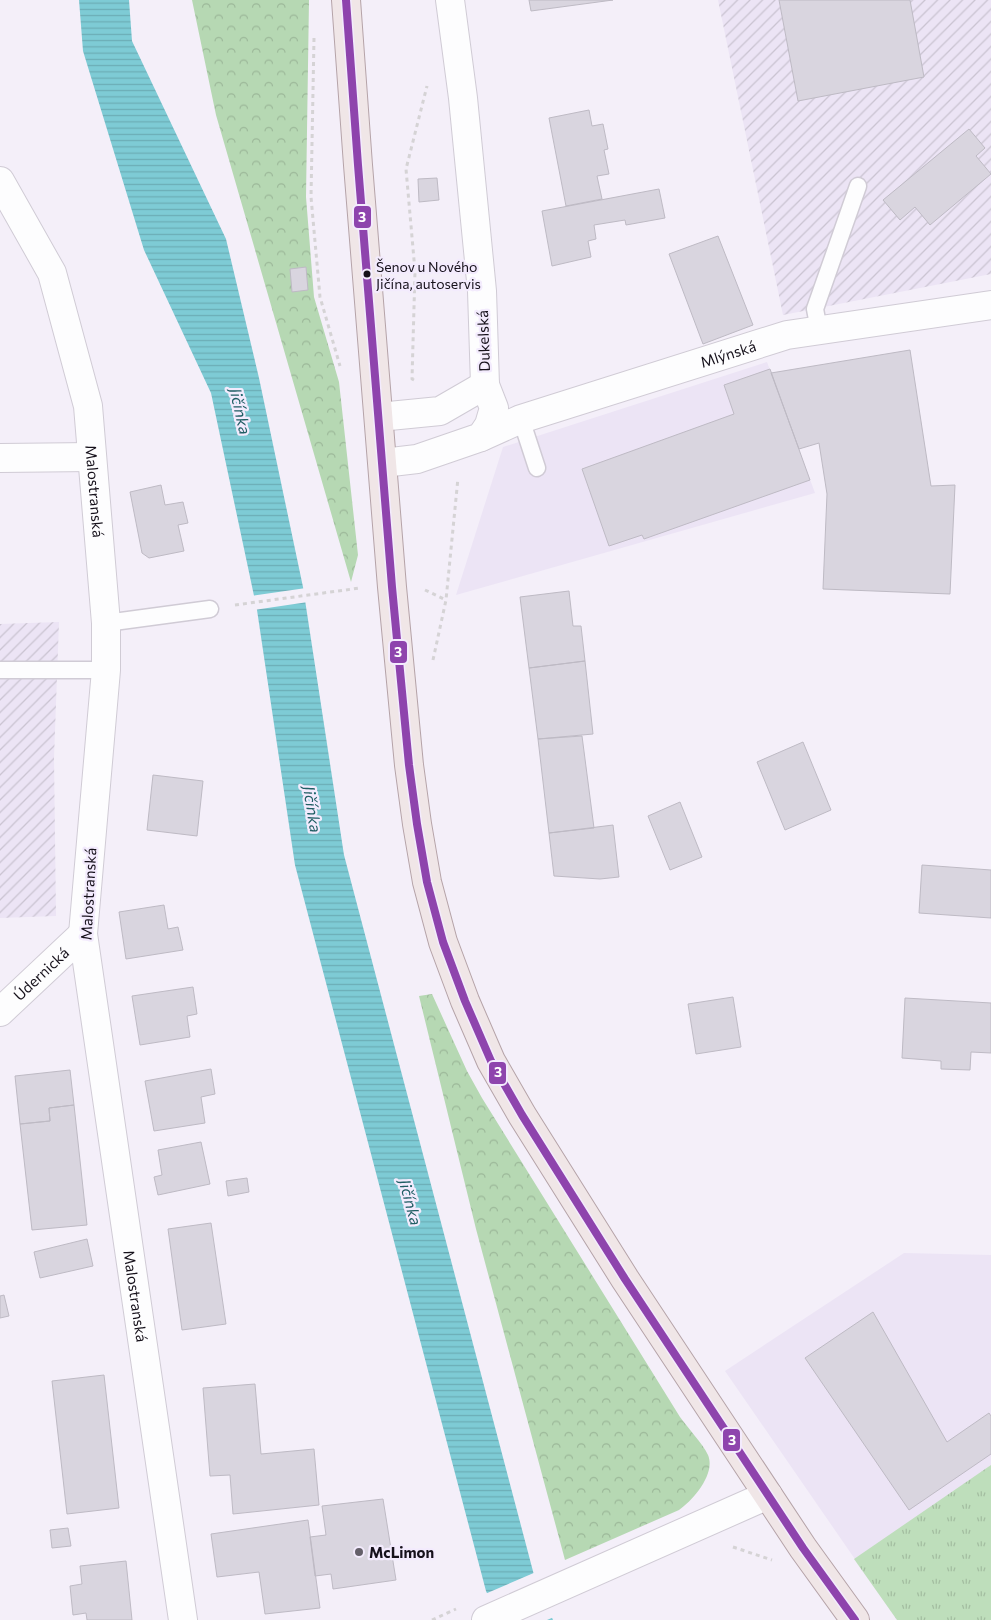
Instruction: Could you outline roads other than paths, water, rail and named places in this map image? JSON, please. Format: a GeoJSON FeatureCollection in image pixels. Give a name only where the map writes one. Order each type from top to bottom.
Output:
{"type":"FeatureCollection","features":[{"type":"Feature","properties":{"kind":"main road"},"geometry":{"type":"LineString","coordinates":[[346,0],[392,587],[416,824],[427,882],[443,942],[465,1001],[491,1061],[522,1115],[625,1279],[768,1495],[854,1620]]}},
{"type":"Feature","properties":{"kind":"street","name":"Dukelská"},"geometry":{"type":"LineString","coordinates":[[379,417],[440,411],[485,386],[482,291],[463,98],[450,0]]}},
{"type":"Feature","properties":{"kind":"street","name":"Malostranská"},"geometry":{"type":"LineString","coordinates":[[0,181],[52,273],[88,406],[106,623],[106,670],[83,934],[183,1620]]}},
{"type":"Feature","properties":{"kind":"street","name":"Mlýnská"},"geometry":{"type":"LineString","coordinates":[[383,463],[417,459],[481,437],[522,419],[787,335],[991,305]]}},
{"type":"Feature","properties":{"kind":"street"},"geometry":{"type":"LineString","coordinates":[[485,386],[522,419]]}},
{"type":"Feature","properties":{"kind":"street"},"geometry":{"type":"LineString","coordinates":[[481,437],[489,425],[494,408],[485,386]]}},
{"type":"Feature","properties":{"kind":"street"},"geometry":{"type":"LineString","coordinates":[[0,458],[92,457]]}},
{"type":"Feature","properties":{"kind":"street","name":"Údernická"},"geometry":{"type":"LineString","coordinates":[[0,1012],[83,934]]}},
{"type":"Feature","properties":{"kind":"street"},"geometry":{"type":"LineString","coordinates":[[486,1620],[768,1495]]}},
{"type":"Feature","properties":{"kind":"lane"},"geometry":{"type":"LineString","coordinates":[[819,330],[815,309],[858,186]]}},
{"type":"Feature","properties":{"kind":"lane"},"geometry":{"type":"LineString","coordinates":[[522,419],[536,468]]}},
{"type":"Feature","properties":{"kind":"lane"},"geometry":{"type":"LineString","coordinates":[[106,623],[210,609]]}},
{"type":"Feature","properties":{"kind":"lane"},"geometry":{"type":"LineString","coordinates":[[0,670],[106,670]]}},
{"type":"Feature","properties":{"kind":"water","name":"Jičínka"},"geometry":{"type":"Polygon","coordinates":[[[79,0],[129,0],[132,41],[226,239],[259,378],[303,587],[344,855],[534,1575],[553,1620],[499,1620],[486,1591],[295,865],[257,610],[211,393],[144,250],[83,51],[79,0]]]}},
{"type":"Feature","properties":{"kind":"place","name":"Šenov u Nového Jičína, autoservis"},"geometry":{"type":"Point","coordinates":[367,274]}},
{"type":"Feature","properties":{"kind":"place","name":"McLimon"},"geometry":{"type":"Point","coordinates":[359,1552]}}]}
